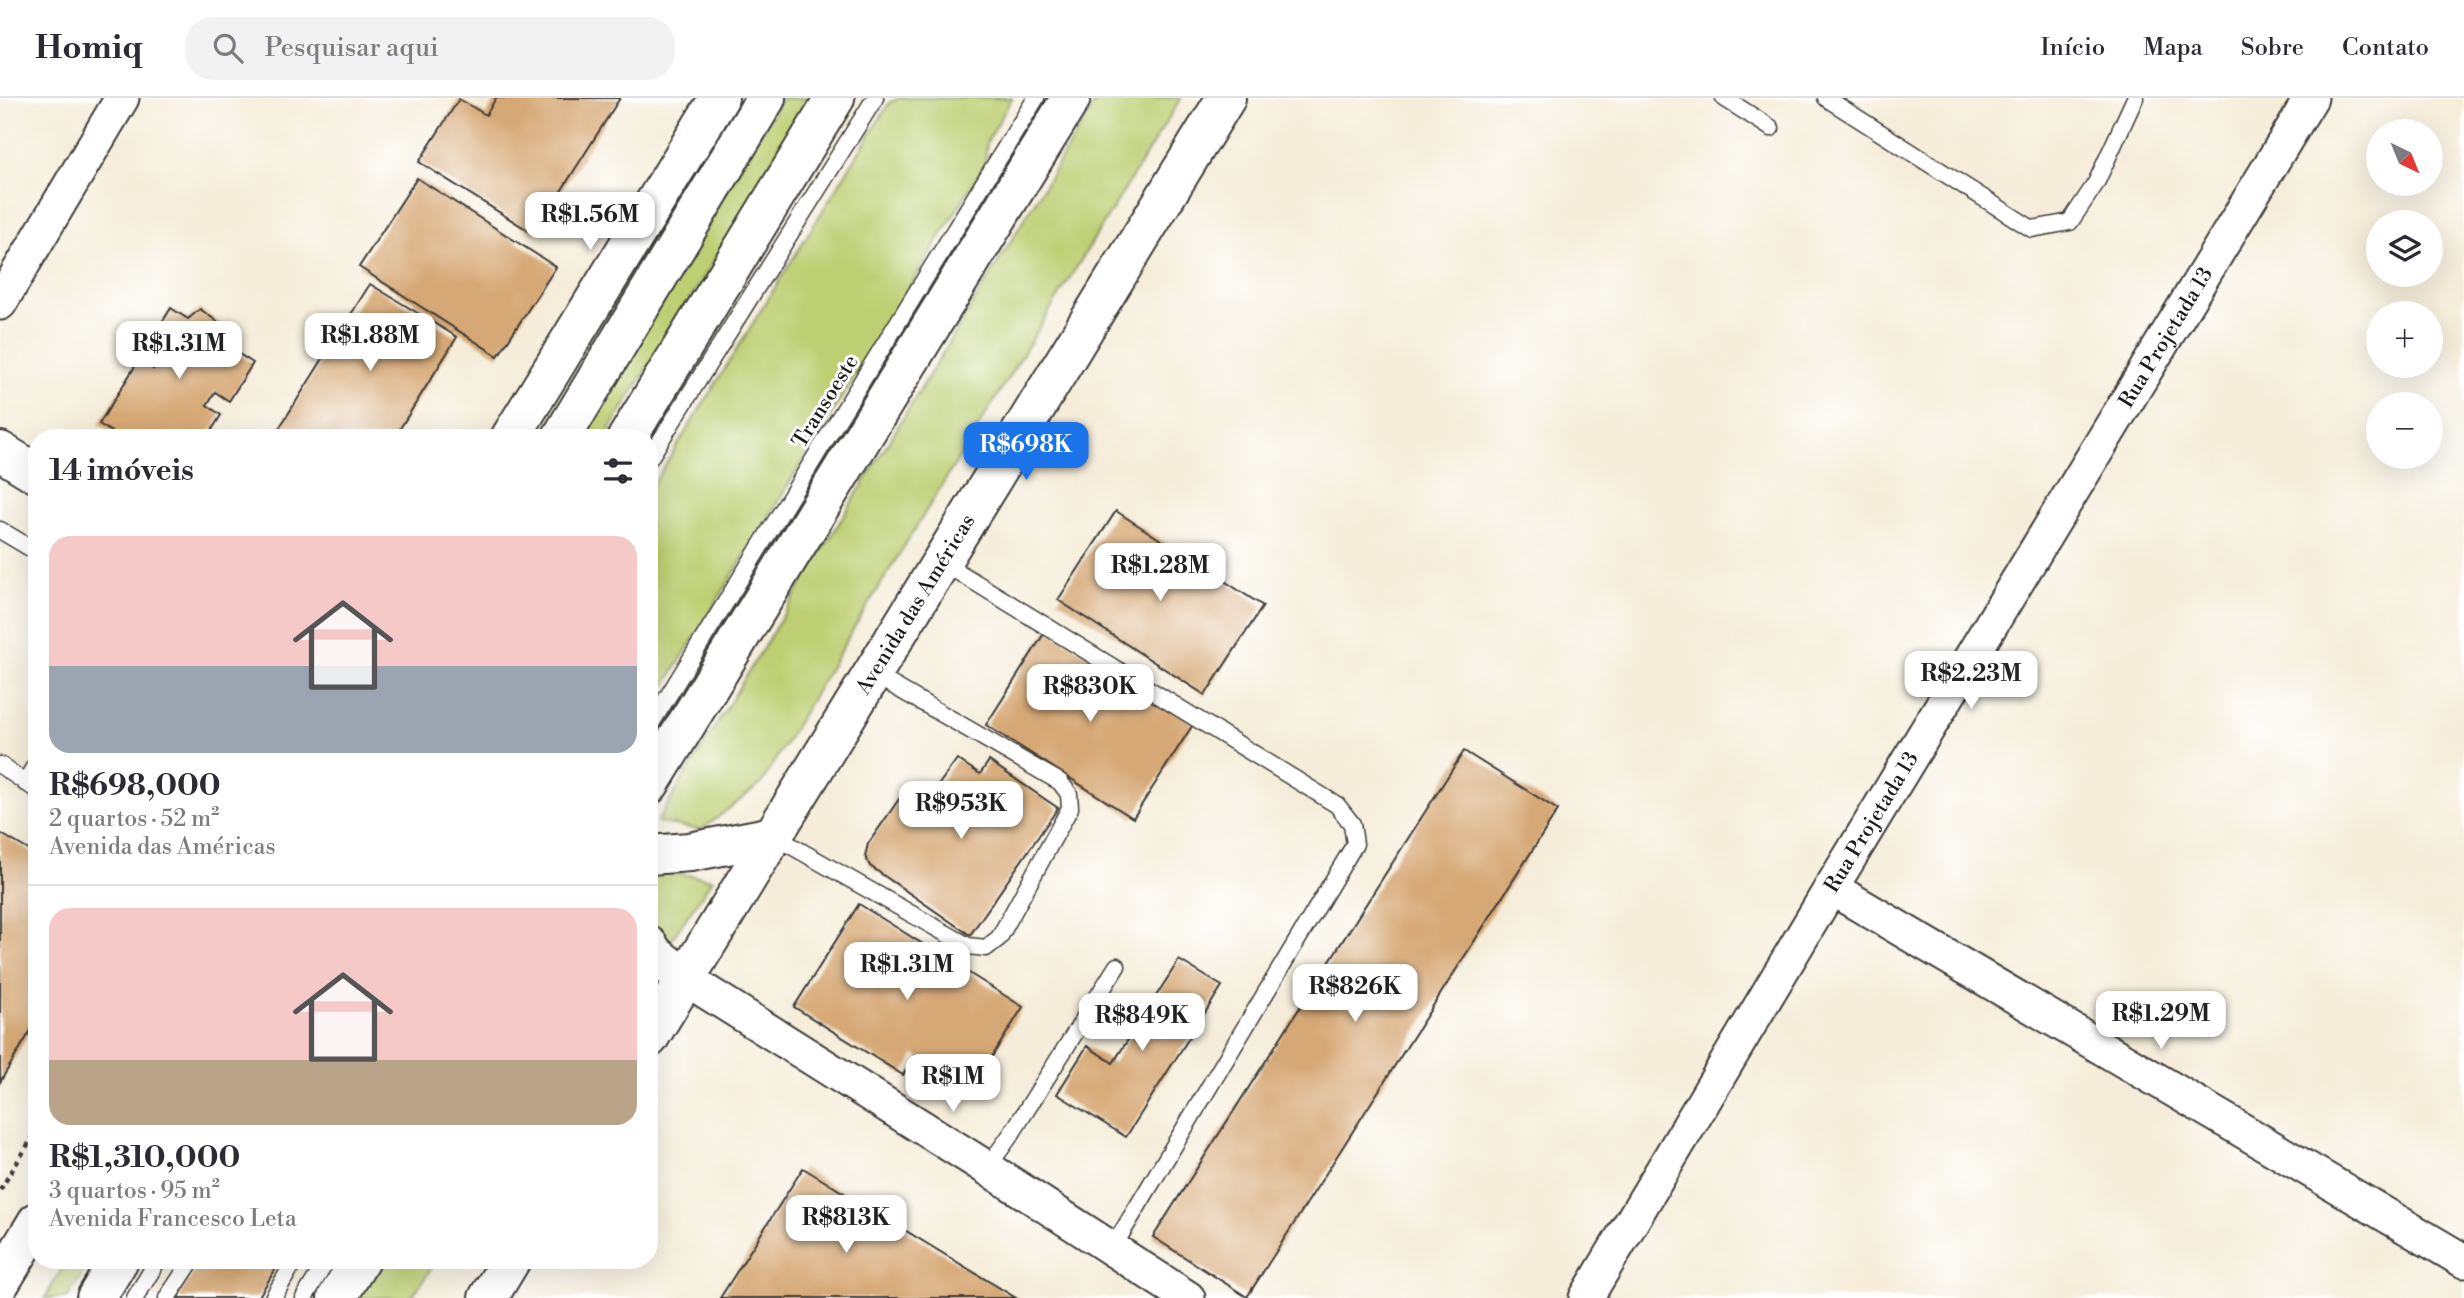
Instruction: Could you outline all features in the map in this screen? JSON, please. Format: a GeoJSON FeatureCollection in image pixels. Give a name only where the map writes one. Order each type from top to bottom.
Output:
{"type":"FeatureCollection","features":[{"type":"Feature","properties":{"kind":"main road"},"geometry":{"type":"LineString","coordinates":[[516,429],[719,98]]}},
{"type":"Feature","properties":{"kind":"main road"},"geometry":{"type":"LineString","coordinates":[[566,429],[766,98]]}},
{"type":"Feature","properties":{"kind":"main road"},"geometry":{"type":"LineString","coordinates":[[632,429],[835,98]]}},
{"type":"Feature","properties":{"kind":"main road"},"geometry":{"type":"LineString","coordinates":[[658,770],[1071,98]]}},
{"type":"Feature","properties":{"kind":"main road","name":"Avenida das Américas"},"geometry":{"type":"LineString","coordinates":[[658,1024],[1226,98]]}},
{"type":"Feature","properties":{"kind":"main road"},"geometry":{"type":"LineString","coordinates":[[0,451],[28,468]]}},
{"type":"Feature","properties":{"kind":"main road"},"geometry":{"type":"LineString","coordinates":[[658,854],[690,852],[774,836]]}},
{"type":"Feature","properties":{"kind":"main road"},"geometry":{"type":"LineString","coordinates":[[658,957],[686,979]]}},
{"type":"Feature","properties":{"kind":"main road"},"geometry":{"type":"LineString","coordinates":[[0,1283],[28,1237]]}},
{"type":"Feature","properties":{"kind":"main road"},"geometry":{"type":"LineString","coordinates":[[96,1298],[114,1269]]}},
{"type":"Feature","properties":{"kind":"main road"},"geometry":{"type":"LineString","coordinates":[[337,1298],[355,1269]]}},
{"type":"Feature","properties":{"kind":"main road"},"geometry":{"type":"LineString","coordinates":[[488,1298],[506,1269]]}},
{"type":"Feature","properties":{"kind":"street"},"geometry":{"type":"LineString","coordinates":[[0,303],[122,98]]}},
{"type":"Feature","properties":{"kind":"street","name":"Rua Projetada 13"},"geometry":{"type":"LineString","coordinates":[[1586,1298],[1831,888],[2311,98]]}},
{"type":"Feature","properties":{"kind":"street"},"geometry":{"type":"LineString","coordinates":[[1831,888],[2464,1261]]}},
{"type":"Feature","properties":{"kind":"street"},"geometry":{"type":"LineString","coordinates":[[686,979],[1188,1298]]}},
{"type":"Feature","properties":{"kind":"lane"},"geometry":{"type":"LineString","coordinates":[[658,445],[875,98]]}},
{"type":"Feature","properties":{"kind":"lane"},"geometry":{"type":"LineString","coordinates":[[995,166],[998,142],[1025,98]]}},
{"type":"Feature","properties":{"kind":"lane","name":"Transoeste"},"geometry":{"type":"LineString","coordinates":[[658,712],[1036,98]]}},
{"type":"Feature","properties":{"kind":"lane"},"geometry":{"type":"LineString","coordinates":[[1724,98],[1771,128]]}},
{"type":"Feature","properties":{"kind":"lane"},"geometry":{"type":"LineString","coordinates":[[1826,98],[2032,229],[2070,222],[2096,183],[2135,98]]}},
{"type":"Feature","properties":{"kind":"lane"},"geometry":{"type":"LineString","coordinates":[[1,532],[28,547]]}},
{"type":"Feature","properties":{"kind":"lane"},"geometry":{"type":"LineString","coordinates":[[942,562],[1337,805],[1352,824],[1355,844],[1112,1249]]}},
{"type":"Feature","properties":{"kind":"lane"},"geometry":{"type":"LineString","coordinates":[[774,836],[968,946],[986,948],[999,938],[1070,808],[1069,794],[1060,782],[873,674]]}},
{"type":"Feature","properties":{"kind":"lane"},"geometry":{"type":"LineString","coordinates":[[0,765],[28,784]]}},
{"type":"Feature","properties":{"kind":"lane"},"geometry":{"type":"LineString","coordinates":[[987,1168],[1117,966]]}},
{"type":"Feature","properties":{"kind":"lane"},"geometry":{"type":"LineString","coordinates":[[135,1298],[153,1269]]}},
{"type":"Feature","properties":{"kind":"lane"},"geometry":{"type":"LineString","coordinates":[[167,1298],[186,1269]]}},
{"type":"Feature","properties":{"kind":"lane"},"geometry":{"type":"LineString","coordinates":[[273,1298],[290,1269]]}},
{"type":"Feature","properties":{"kind":"lane"},"geometry":{"type":"LineString","coordinates":[[304,1298],[322,1269]]}},
{"type":"Feature","properties":{"kind":"path"},"geometry":{"type":"LineString","coordinates":[[0,1190],[28,1145]]}},
{"type":"Feature","properties":{"kind":"green space"},"geometry":{"type":"Polygon","coordinates":[[[782,98],[815,98],[610,429],[581,429],[782,98]]]}},
{"type":"Feature","properties":{"kind":"green space"},"geometry":{"type":"Polygon","coordinates":[[[900,98],[1012,98],[987,142],[985,164],[661,692],[658,690],[658,476],[890,102],[900,98]]]}},
{"type":"Feature","properties":{"kind":"green space"},"geometry":{"type":"Polygon","coordinates":[[[1098,98],[1181,98],[855,626],[761,784],[701,830],[658,820],[1098,98]]]}},
{"type":"Feature","properties":{"kind":"green space"},"geometry":{"type":"Polygon","coordinates":[[[658,870],[713,879],[667,946],[658,931],[658,870]]]}},
{"type":"Feature","properties":{"kind":"green space"},"geometry":{"type":"Polygon","coordinates":[[[62,1269],[85,1269],[67,1298],[45,1298],[62,1269]]]}},
{"type":"Feature","properties":{"kind":"green space"},"geometry":{"type":"Polygon","coordinates":[[[369,1269],[431,1269],[411,1298],[352,1298],[369,1269]]]}},
{"type":"Feature","properties":{"kind":"building"},"geometry":{"type":"Polygon","coordinates":[[[496,98],[620,98],[534,234],[419,162],[459,99],[486,115],[496,98]]]}},
{"type":"Feature","properties":{"kind":"building"},"geometry":{"type":"Polygon","coordinates":[[[417,178],[556,267],[498,356],[359,267],[417,178]]]}},
{"type":"Feature","properties":{"kind":"building"},"geometry":{"type":"Polygon","coordinates":[[[370,284],[457,337],[400,429],[279,429],[370,284]]]}},
{"type":"Feature","properties":{"kind":"building"},"geometry":{"type":"Polygon","coordinates":[[[171,308],[188,319],[200,309],[240,338],[236,352],[253,363],[229,401],[215,392],[207,405],[221,415],[212,429],[107,429],[99,424],[139,360],[153,369],[163,352],[149,343],[171,308]]]}},
{"type":"Feature","properties":{"kind":"building"},"geometry":{"type":"Polygon","coordinates":[[[1116,511],[1263,606],[1205,695],[1058,600],[1116,511]]]}},
{"type":"Feature","properties":{"kind":"building"},"geometry":{"type":"Polygon","coordinates":[[[1047,629],[1194,723],[1133,818],[986,725],[1047,629]]]}},
{"type":"Feature","properties":{"kind":"building"},"geometry":{"type":"Polygon","coordinates":[[[1464,751],[1558,810],[1247,1297],[1153,1237],[1464,751]]]}},
{"type":"Feature","properties":{"kind":"building"},"geometry":{"type":"Polygon","coordinates":[[[957,759],[980,774],[989,761],[1058,808],[970,935],[870,866],[865,856],[868,844],[899,799],[919,812],[957,759]]]}},
{"type":"Feature","properties":{"kind":"building"},"geometry":{"type":"Polygon","coordinates":[[[0,833],[28,850],[28,1035],[0,1082],[0,833]]]}},
{"type":"Feature","properties":{"kind":"building"},"geometry":{"type":"Polygon","coordinates":[[[859,904],[1023,1007],[971,1090],[915,1055],[903,1075],[794,1007],[859,904]]]}},
{"type":"Feature","properties":{"kind":"building"},"geometry":{"type":"Polygon","coordinates":[[[1179,960],[1222,986],[1126,1137],[1057,1094],[1087,1046],[1113,1063],[1179,960]]]}},
{"type":"Feature","properties":{"kind":"building"},"geometry":{"type":"Polygon","coordinates":[[[803,1168],[1016,1298],[720,1298],[803,1168]]]}},
{"type":"Feature","properties":{"kind":"building"},"geometry":{"type":"Polygon","coordinates":[[[196,1269],[276,1269],[258,1298],[178,1298],[196,1269]]]}}]}
